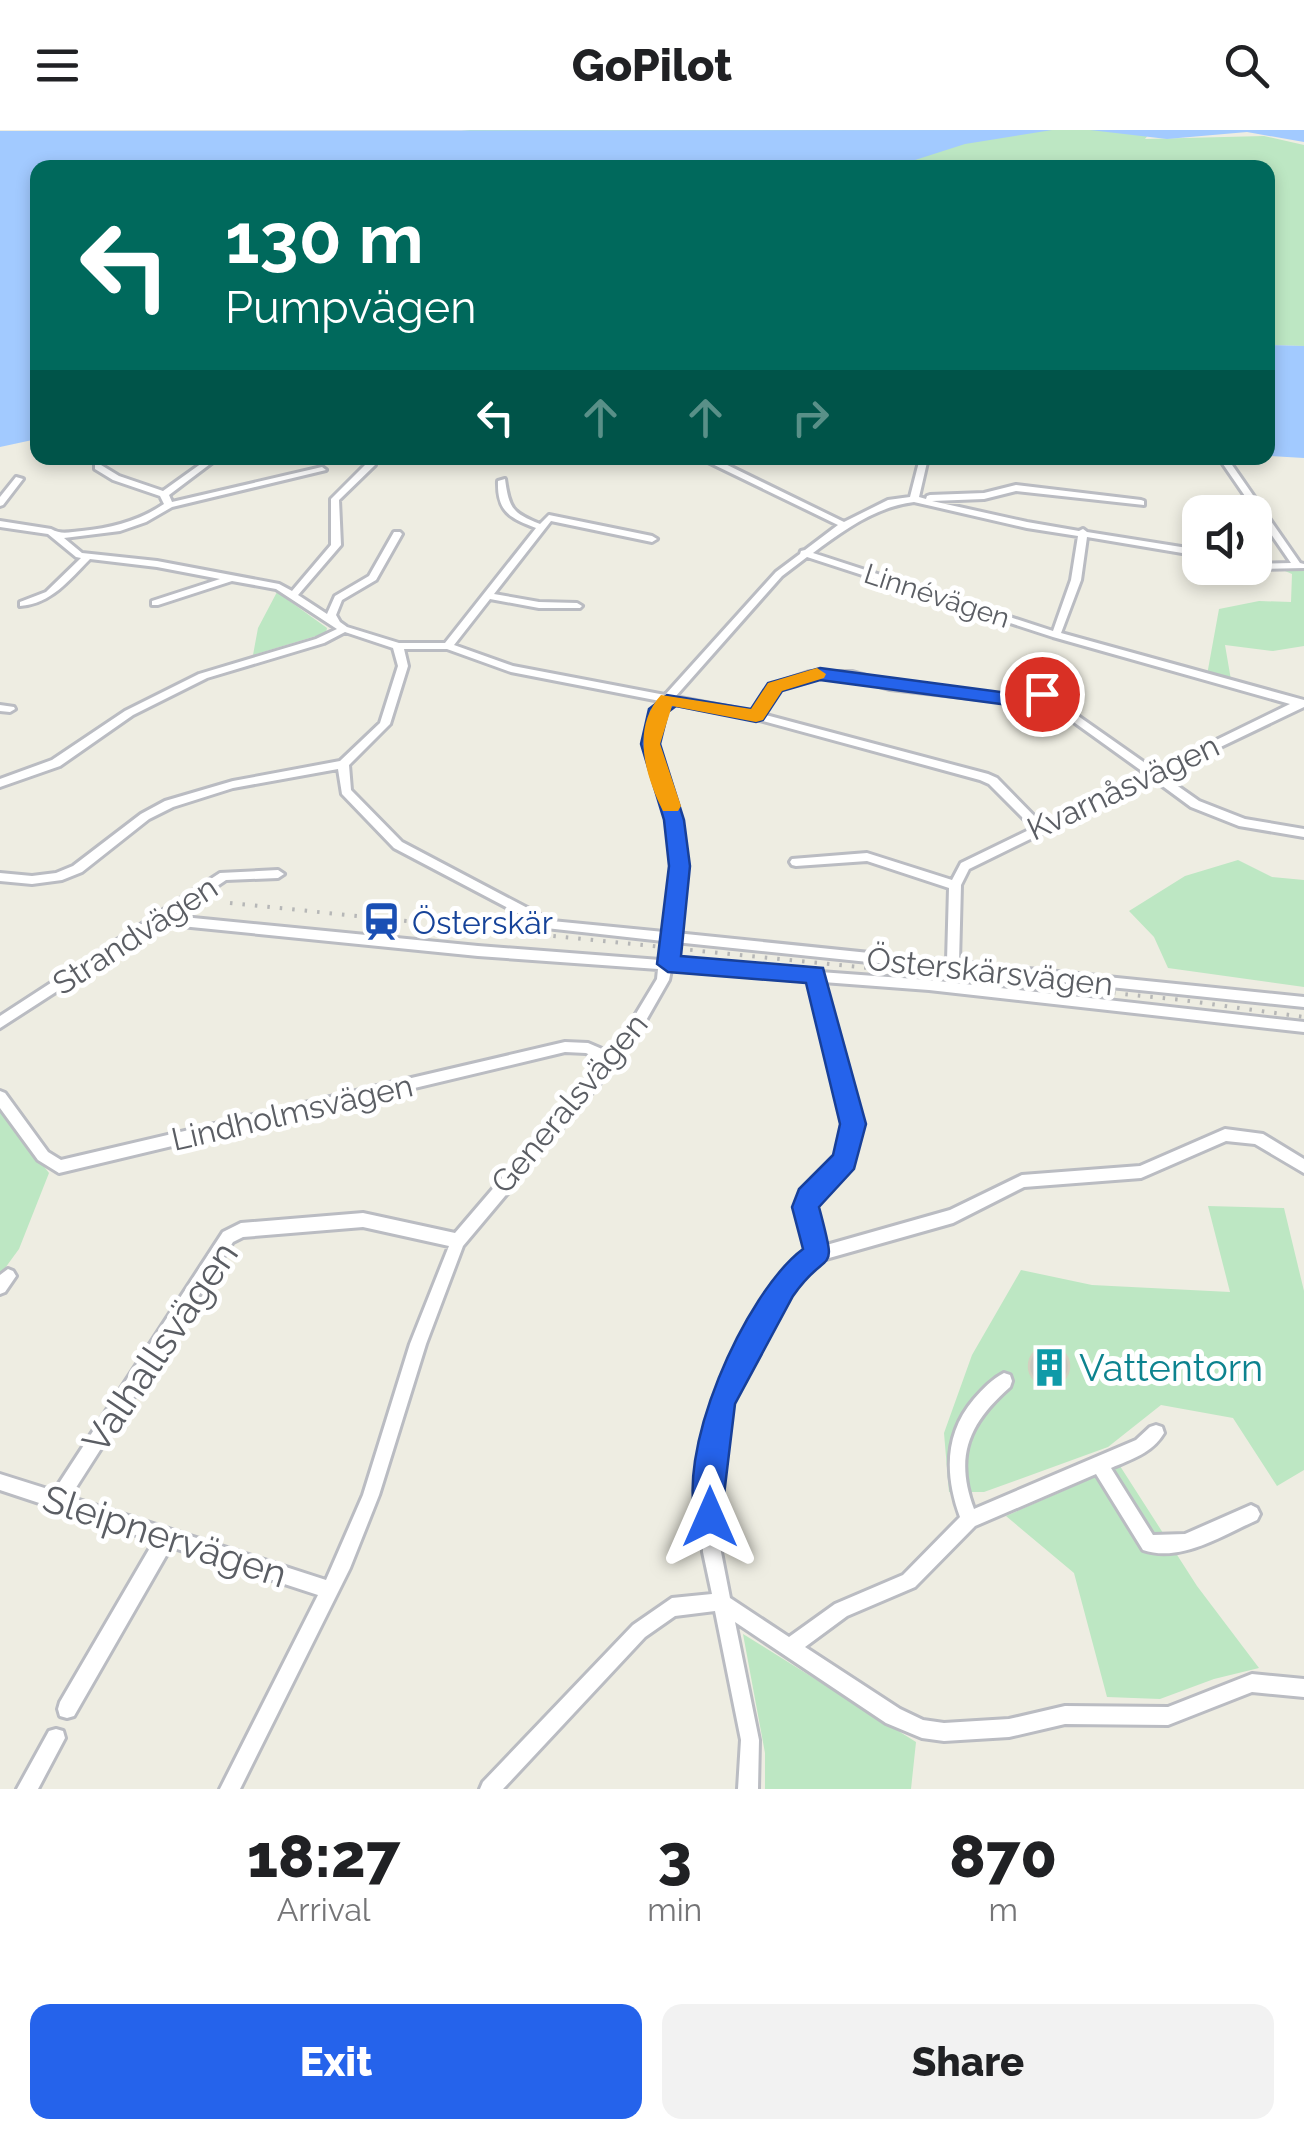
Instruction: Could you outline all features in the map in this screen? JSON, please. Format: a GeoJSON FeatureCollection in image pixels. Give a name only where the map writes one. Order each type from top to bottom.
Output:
{"type":"FeatureCollection","features":[{"type":"Feature","properties":{"kind":"street"},"geometry":{"type":"LineString","coordinates":[[0,524],[37,527],[59,536],[117,531],[166,500],[206,465]]}},
{"type":"Feature","properties":{"kind":"street"},"geometry":{"type":"LineString","coordinates":[[295,593],[336,544],[335,499],[370,465]]}},
{"type":"Feature","properties":{"kind":"street"},"geometry":{"type":"LineString","coordinates":[[722,465],[844,525]]}},
{"type":"Feature","properties":{"kind":"street"},"geometry":{"type":"LineString","coordinates":[[923,465],[918,499],[1027,525],[1182,550]]}},
{"type":"Feature","properties":{"kind":"street"},"geometry":{"type":"LineString","coordinates":[[1228,465],[1300,566]]}},
{"type":"Feature","properties":{"kind":"street"},"geometry":{"type":"LineString","coordinates":[[98,467],[166,500],[322,470]]}},
{"type":"Feature","properties":{"kind":"street"},"geometry":{"type":"LineString","coordinates":[[0,503],[19,478]]}},
{"type":"Feature","properties":{"kind":"street"},"geometry":{"type":"LineString","coordinates":[[502,481],[500,501],[505,510],[542,527]]}},
{"type":"Feature","properties":{"kind":"street","name":"Generalsvägen"},"geometry":{"type":"LineString","coordinates":[[230,1789],[330,1590],[371,1495],[418,1344],[458,1240],[612,1060],[654,1001],[668,964],[680,866],[678,836],[650,744],[659,709],[706,660],[756,595],[804,553],[877,507],[918,499],[990,496],[1008,488],[1140,503]]}},
{"type":"Feature","properties":{"kind":"street"},"geometry":{"type":"LineString","coordinates":[[448,646],[548,518],[652,539]]}},
{"type":"Feature","properties":{"kind":"street"},"geometry":{"type":"LineString","coordinates":[[1056,635],[1076,580],[1083,532]]}},
{"type":"Feature","properties":{"kind":"street"},"geometry":{"type":"LineString","coordinates":[[341,627],[332,615],[338,598],[373,578],[397,534]]}},
{"type":"Feature","properties":{"kind":"street"},"geometry":{"type":"LineString","coordinates":[[59,536],[68,549],[86,557],[130,560],[295,593],[341,627],[398,646],[448,646],[511,669],[756,716],[993,781],[1038,827]]}},
{"type":"Feature","properties":{"kind":"street","name":"Linnévägen"},"geometry":{"type":"LineString","coordinates":[[804,553],[1056,635],[1302,703]]}},
{"type":"Feature","properties":{"kind":"street"},"geometry":{"type":"LineString","coordinates":[[23,604],[49,594],[86,557]]}},
{"type":"Feature","properties":{"kind":"street"},"geometry":{"type":"LineString","coordinates":[[1272,566],[1300,566]]}},
{"type":"Feature","properties":{"kind":"street"},"geometry":{"type":"LineString","coordinates":[[156,604],[229,579]]}},
{"type":"Feature","properties":{"kind":"street"},"geometry":{"type":"LineString","coordinates":[[487,595],[538,606],[577,606]]}},
{"type":"Feature","properties":{"kind":"street"},"geometry":{"type":"LineString","coordinates":[[1,785],[56,763],[129,713],[203,676],[320,641],[341,627]]}},
{"type":"Feature","properties":{"kind":"street"},"geometry":{"type":"LineString","coordinates":[[0,877],[41,880],[69,874],[88,866],[140,820],[172,803],[343,764],[384,724],[402,666],[398,646]]}},
{"type":"Feature","properties":{"kind":"street"},"geometry":{"type":"LineString","coordinates":[[756,716],[775,687],[810,675],[852,676],[890,686],[1008,699],[1042,694],[1154,772],[1185,799],[1221,816],[1304,834]]}},
{"type":"Feature","properties":{"kind":"street","name":"Kvarnåsvägen"},"geometry":{"type":"LineString","coordinates":[[955,886],[956,876],[970,862],[1302,703]]}},
{"type":"Feature","properties":{"kind":"street","name":"Österskärsvägen"},"geometry":{"type":"LineString","coordinates":[[343,764],[346,790],[382,832],[408,852],[491,898],[550,925],[1304,1002]]}},
{"type":"Feature","properties":{"kind":"street"},"geometry":{"type":"LineString","coordinates":[[796,862],[867,857],[955,886],[953,967]]}},
{"type":"Feature","properties":{"kind":"street","name":"Strandvägen"},"geometry":{"type":"LineString","coordinates":[[0,1022],[234,872],[278,874]]}},
{"type":"Feature","properties":{"kind":"street"},"geometry":{"type":"LineString","coordinates":[[161,919],[478,951],[815,974],[1304,1027]]}},
{"type":"Feature","properties":{"kind":"street"},"geometry":{"type":"LineString","coordinates":[[815,974],[853,1124],[844,1161],[808,1198],[806,1207],[818,1254]]}},
{"type":"Feature","properties":{"kind":"street","name":"Lindholmsvägen"},"geometry":{"type":"LineString","coordinates":[[0,1098],[43,1156],[59,1167],[565,1046],[588,1048],[612,1060]]}},
{"type":"Feature","properties":{"kind":"street"},"geometry":{"type":"LineString","coordinates":[[748,1789],[750,1740],[712,1552],[708,1481],[715,1420],[745,1351],[793,1273],[818,1254],[953,1216],[1022,1181],[1141,1172],[1225,1135],[1258,1138],[1304,1167]]}},
{"type":"Feature","properties":{"kind":"street","name":"Valhallsvägen"},"geometry":{"type":"LineString","coordinates":[[59,1500],[228,1237],[242,1230],[363,1220],[458,1240]]}},
{"type":"Feature","properties":{"kind":"street"},"geometry":{"type":"LineString","coordinates":[[969,1520],[954,1452],[970,1413],[1004,1381]]}},
{"type":"Feature","properties":{"kind":"street"},"geometry":{"type":"LineString","coordinates":[[792,1646],[841,1610],[909,1580],[969,1520],[1142,1446],[1156,1433]]}},
{"type":"Feature","properties":{"kind":"street"},"geometry":{"type":"LineString","coordinates":[[1099,1464],[1149,1544],[1186,1543],[1251,1514]]}},
{"type":"Feature","properties":{"kind":"street","name":"Sleipnervägen"},"geometry":{"type":"LineString","coordinates":[[0,1482],[330,1590]]}},
{"type":"Feature","properties":{"kind":"street"},"geometry":{"type":"LineString","coordinates":[[67,1709],[167,1536]]}},
{"type":"Feature","properties":{"kind":"street"},"geometry":{"type":"LineString","coordinates":[[490,1789],[639,1631],[672,1608],[721,1602],[893,1716],[922,1729],[944,1732],[1009,1728],[1066,1715],[1168,1716],[1252,1684],[1304,1688]]}},
{"type":"Feature","properties":{"kind":"street"},"geometry":{"type":"LineString","coordinates":[[27,1789],[56,1738]]}},
{"type":"Feature","properties":{"kind":"green space"},"geometry":{"type":"Polygon","coordinates":[[[470,130],[1152,130],[1145,139],[1264,136],[1304,145],[1304,346],[1275,345],[1275,160],[209,160],[470,130]]]}},
{"type":"Feature","properties":{"kind":"green space"},"geometry":{"type":"Polygon","coordinates":[[[1304,570],[1304,646],[1273,651],[1225,645],[1231,680],[1207,675],[1219,609],[1259,601],[1291,602],[1292,574],[1285,571],[1304,570]]]}},
{"type":"Feature","properties":{"kind":"green space"},"geometry":{"type":"Polygon","coordinates":[[[277,592],[327,628],[326,633],[253,655],[258,628],[277,592]]]}},
{"type":"Feature","properties":{"kind":"green space"},"geometry":{"type":"Polygon","coordinates":[[[1238,860],[1272,877],[1304,880],[1304,987],[1168,968],[1154,937],[1129,911],[1185,876],[1238,860]]]}},
{"type":"Feature","properties":{"kind":"green space"},"geometry":{"type":"Polygon","coordinates":[[[0,1110],[49,1173],[19,1249],[0,1275],[0,1110]]]}},
{"type":"Feature","properties":{"kind":"green space"},"geometry":{"type":"Polygon","coordinates":[[[1208,1206],[1284,1208],[1304,1291],[1304,1470],[1277,1486],[1233,1418],[1161,1405],[1108,1447],[984,1492],[949,1492],[944,1433],[972,1355],[1021,1270],[1092,1285],[1230,1292],[1208,1206]]]}},
{"type":"Feature","properties":{"kind":"green space"},"geometry":{"type":"Polygon","coordinates":[[[1120,1466],[1197,1586],[1259,1668],[1160,1699],[1107,1697],[1074,1573],[1006,1516],[1120,1466]]]}},
{"type":"Feature","properties":{"kind":"green space"},"geometry":{"type":"Polygon","coordinates":[[[743,1634],[916,1742],[911,1789],[765,1789],[765,1753],[743,1634]]]}},
{"type":"Feature","properties":{"kind":"water"},"geometry":{"type":"Polygon","coordinates":[[[1052,130],[965,144],[915,160],[30,160],[30,441],[0,447],[0,131],[1052,130]]]}},
{"type":"Feature","properties":{"kind":"water"},"geometry":{"type":"Polygon","coordinates":[[[1090,130],[1304,130],[1304,142],[1247,132],[1167,139],[1090,130]]]}},
{"type":"Feature","properties":{"kind":"water"},"geometry":{"type":"Polygon","coordinates":[[[1275,345],[1304,346],[1304,458],[1275,456],[1275,345]]]}},
{"type":"Feature","properties":{"kind":"building","name":"Vattentorn"},"geometry":{"type":"Polygon","coordinates":[[[1049,1346],[1063,1352],[1069,1366],[1063,1380],[1049,1386],[1035,1380],[1029,1366],[1035,1352],[1049,1346]]]}},
{"type":"Feature","properties":{"kind":"railway"},"geometry":{"type":"LineString","coordinates":[[230,903],[1182,1000],[1304,1017]]}},
{"type":"Feature","properties":{"kind":"slow traffic"},"geometry":{"type":"LineString","coordinates":[[671,806],[650,744],[659,709],[668,700],[756,716],[775,687],[817,674]]}},
{"type":"Feature","properties":{"kind":"place","name":"Österskär"},"geometry":{"type":"Point","coordinates":[382,922]}},
{"type":"Feature","properties":{"kind":"place","name":"Vattentorn"},"geometry":{"type":"Point","coordinates":[1049,1367]}},
{"type":"Feature","properties":{"kind":"route"},"geometry":{"type":"LineString","coordinates":[[710,1517],[708,1481],[721,1401],[783,1287],[793,1273],[818,1254],[806,1216],[808,1198],[844,1161],[853,1124],[834,1036],[815,974],[668,964],[680,866],[678,836],[650,744],[659,709],[673,700],[756,716],[775,687],[798,677],[820,674],[1008,699],[1042,694]]}}]}
